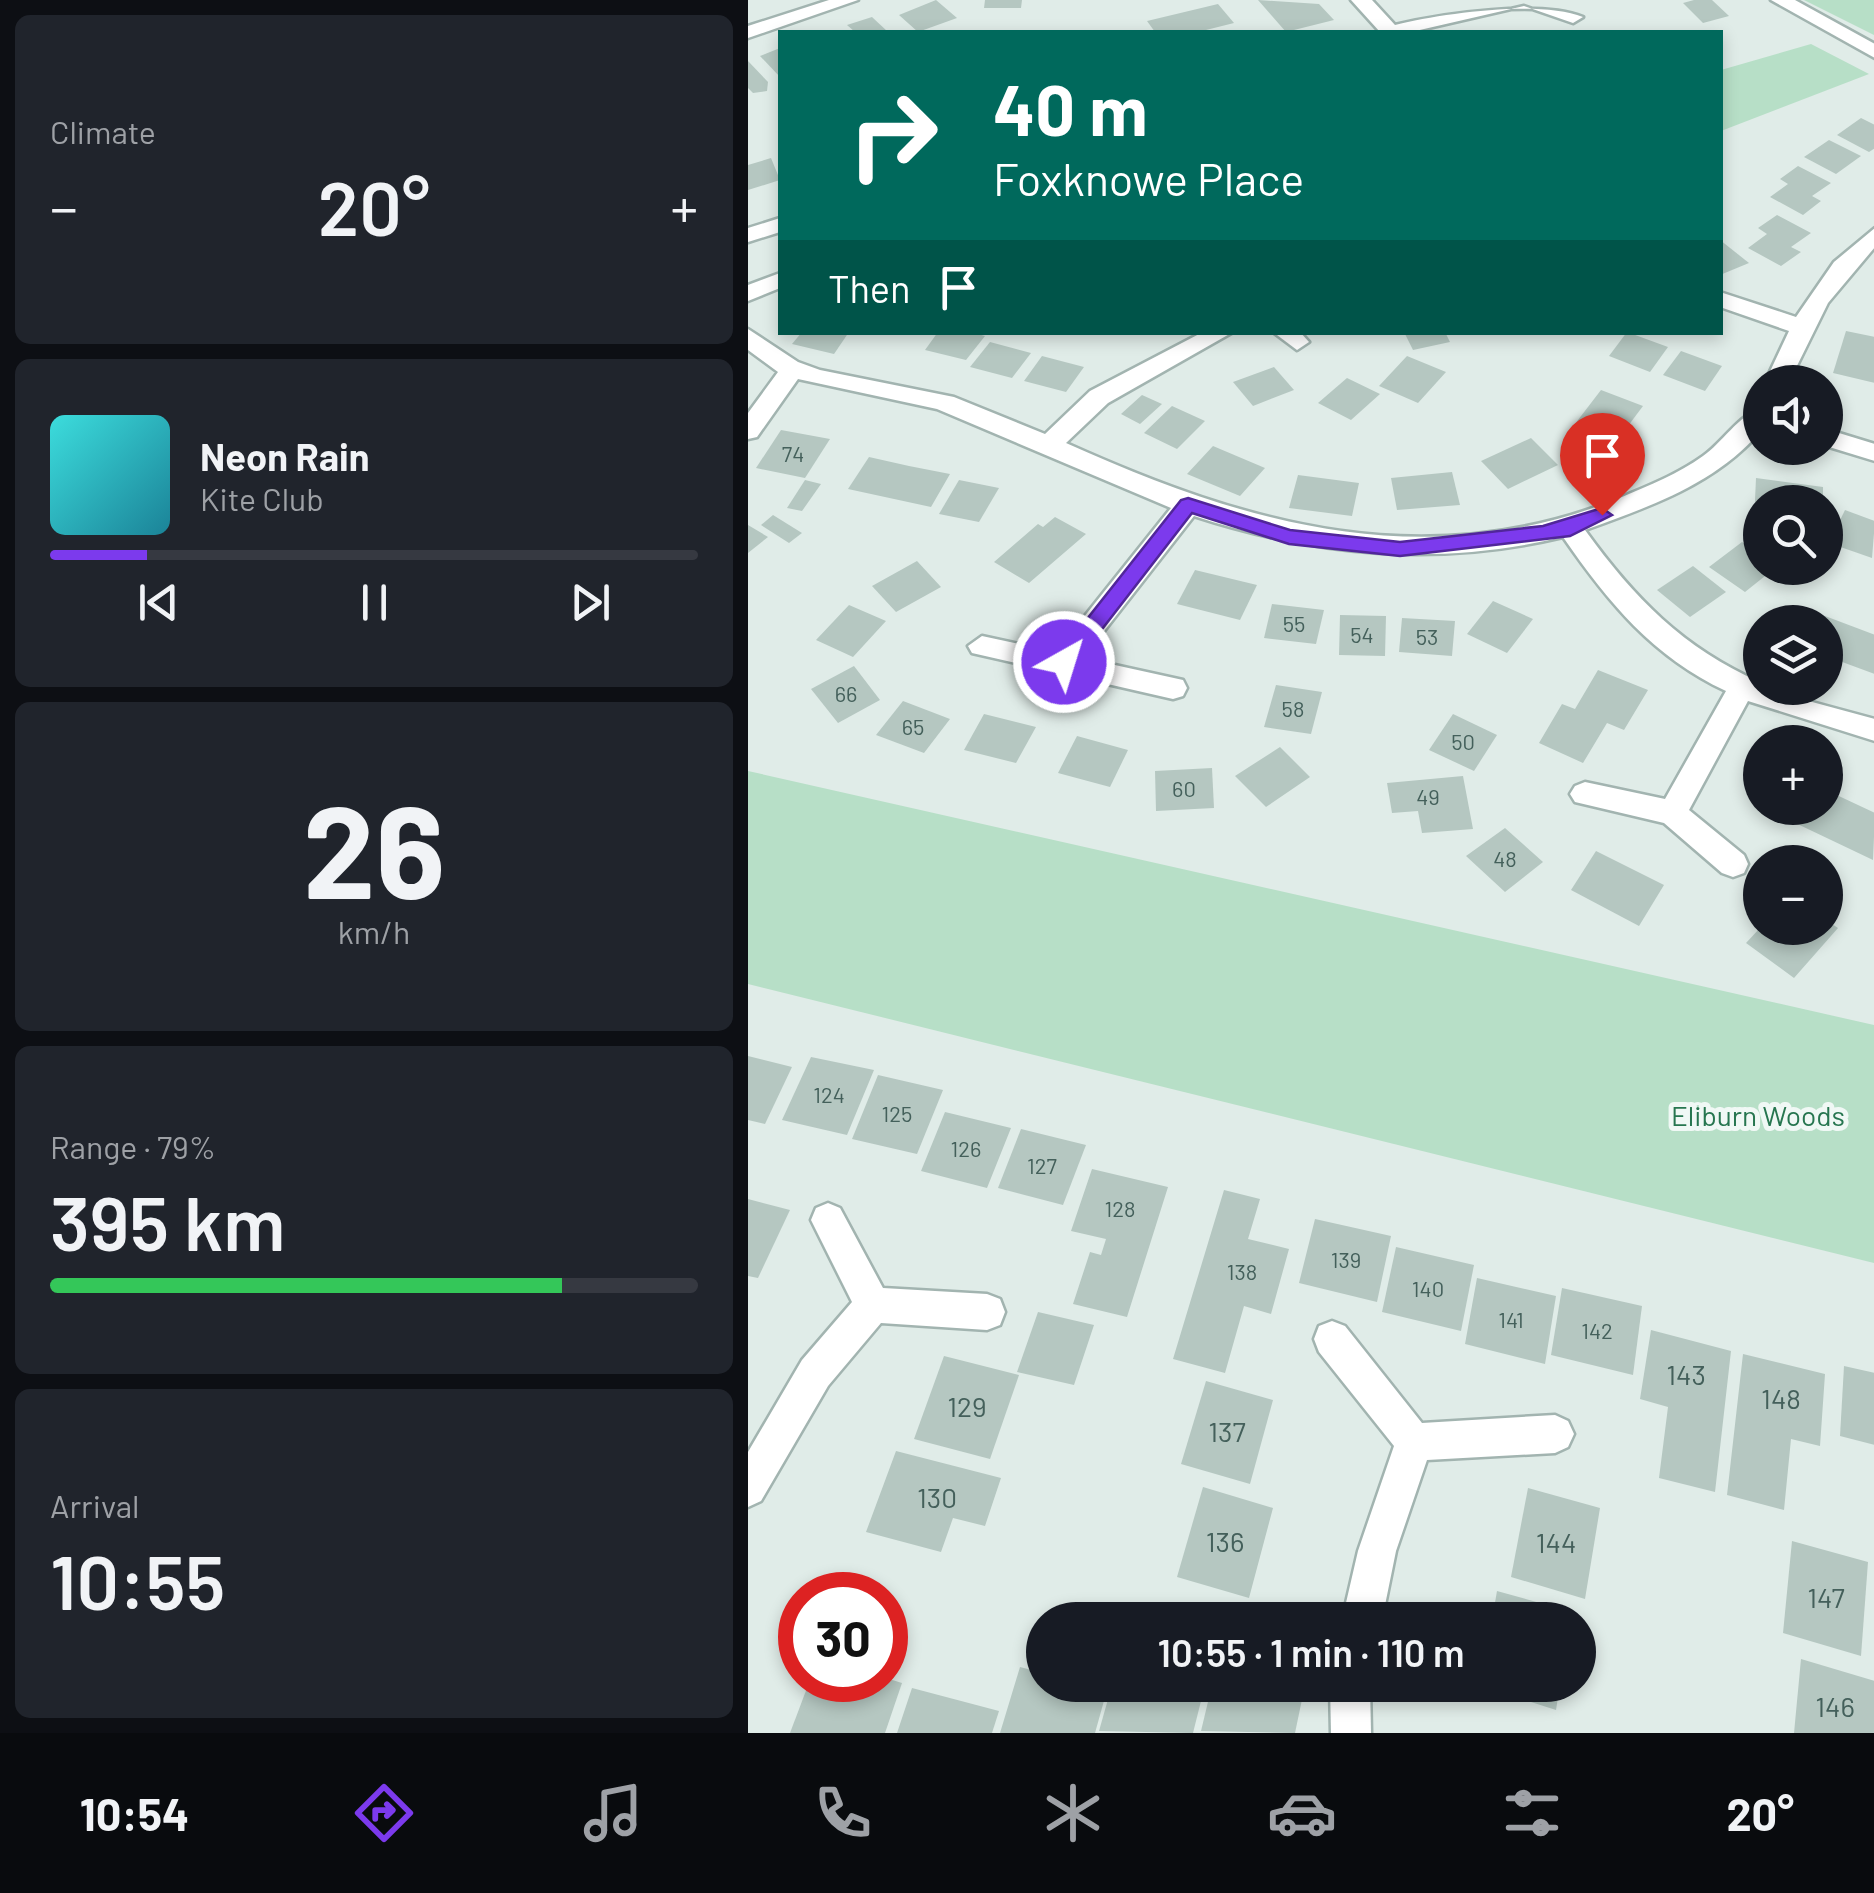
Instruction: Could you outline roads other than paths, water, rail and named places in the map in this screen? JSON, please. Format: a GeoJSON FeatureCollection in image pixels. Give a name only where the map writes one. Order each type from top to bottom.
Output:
{"type":"FeatureCollection","features":[{"type":"Feature","properties":{"kind":"street"},"geometry":{"type":"LineString","coordinates":[[748,32],[848,0]]}},
{"type":"Feature","properties":{"kind":"street"},"geometry":{"type":"LineString","coordinates":[[1362,0],[1388,30]]}},
{"type":"Feature","properties":{"kind":"street"},"geometry":{"type":"LineString","coordinates":[[1398,30],[1525,0],[1573,17]]}},
{"type":"Feature","properties":{"kind":"street"},"geometry":{"type":"LineString","coordinates":[[1781,0],[1874,52]]}},
{"type":"Feature","properties":{"kind":"street"},"geometry":{"type":"LineString","coordinates":[[801,16],[813,30]]}},
{"type":"Feature","properties":{"kind":"street"},"geometry":{"type":"LineString","coordinates":[[748,235],[778,225]]}},
{"type":"Feature","properties":{"kind":"street"},"geometry":{"type":"LineString","coordinates":[[1784,365],[1844,259],[1874,235]]}},
{"type":"Feature","properties":{"kind":"street"},"geometry":{"type":"LineString","coordinates":[[748,294],[778,281]]}},
{"type":"Feature","properties":{"kind":"street"},"geometry":{"type":"LineString","coordinates":[[1723,300],[1803,328]]}},
{"type":"Feature","properties":{"kind":"street"},"geometry":{"type":"LineString","coordinates":[[1048,446],[1100,397],[1216,335]]}},
{"type":"Feature","properties":{"kind":"street"},"geometry":{"type":"LineString","coordinates":[[748,337],[792,370],[943,402],[1188,505],[1289,537],[1400,549],[1487,542],[1570,528],[1697,475],[1743,438]]}},
{"type":"Feature","properties":{"kind":"street"},"geometry":{"type":"LineString","coordinates":[[748,430],[792,370]]}},
{"type":"Feature","properties":{"kind":"street"},"geometry":{"type":"LineString","coordinates":[[1843,443],[1874,453]]}},
{"type":"Feature","properties":{"kind":"street"},"geometry":{"type":"LineString","coordinates":[[1064,662],[1188,505]]}},
{"type":"Feature","properties":{"kind":"street"},"geometry":{"type":"LineString","coordinates":[[1570,528],[1650,629],[1702,668],[1742,688],[1874,730]]}},
{"type":"Feature","properties":{"kind":"street"},"geometry":{"type":"LineString","coordinates":[[982,646],[1174,688]]}},
{"type":"Feature","properties":{"kind":"street"},"geometry":{"type":"LineString","coordinates":[[1672,813],[1742,688]]}},
{"type":"Feature","properties":{"kind":"street"},"geometry":{"type":"LineString","coordinates":[[1585,794],[1672,813],[1733,864]]}},
{"type":"Feature","properties":{"kind":"street"},"geometry":{"type":"LineString","coordinates":[[828,1220],[873,1306]]}},
{"type":"Feature","properties":{"kind":"street"},"geometry":{"type":"LineString","coordinates":[[873,1306],[987,1312]]}},
{"type":"Feature","properties":{"kind":"street"},"geometry":{"type":"LineString","coordinates":[[748,1488],[815,1373],[873,1306]]}},
{"type":"Feature","properties":{"kind":"street"},"geometry":{"type":"LineString","coordinates":[[1332,1339],[1414,1442]]}},
{"type":"Feature","properties":{"kind":"street"},"geometry":{"type":"LineString","coordinates":[[1414,1442],[1555,1434]]}},
{"type":"Feature","properties":{"kind":"street"},"geometry":{"type":"LineString","coordinates":[[1366,1602],[1377,1552],[1414,1442]]}},
{"type":"Feature","properties":{"kind":"street"},"geometry":{"type":"LineString","coordinates":[[1351,1702],[1352,1733]]}},
{"type":"Feature","properties":{"kind":"park label","name":"Eliburn Woods"},"geometry":{"type":"Point","coordinates":[1758,1116]}}]}
